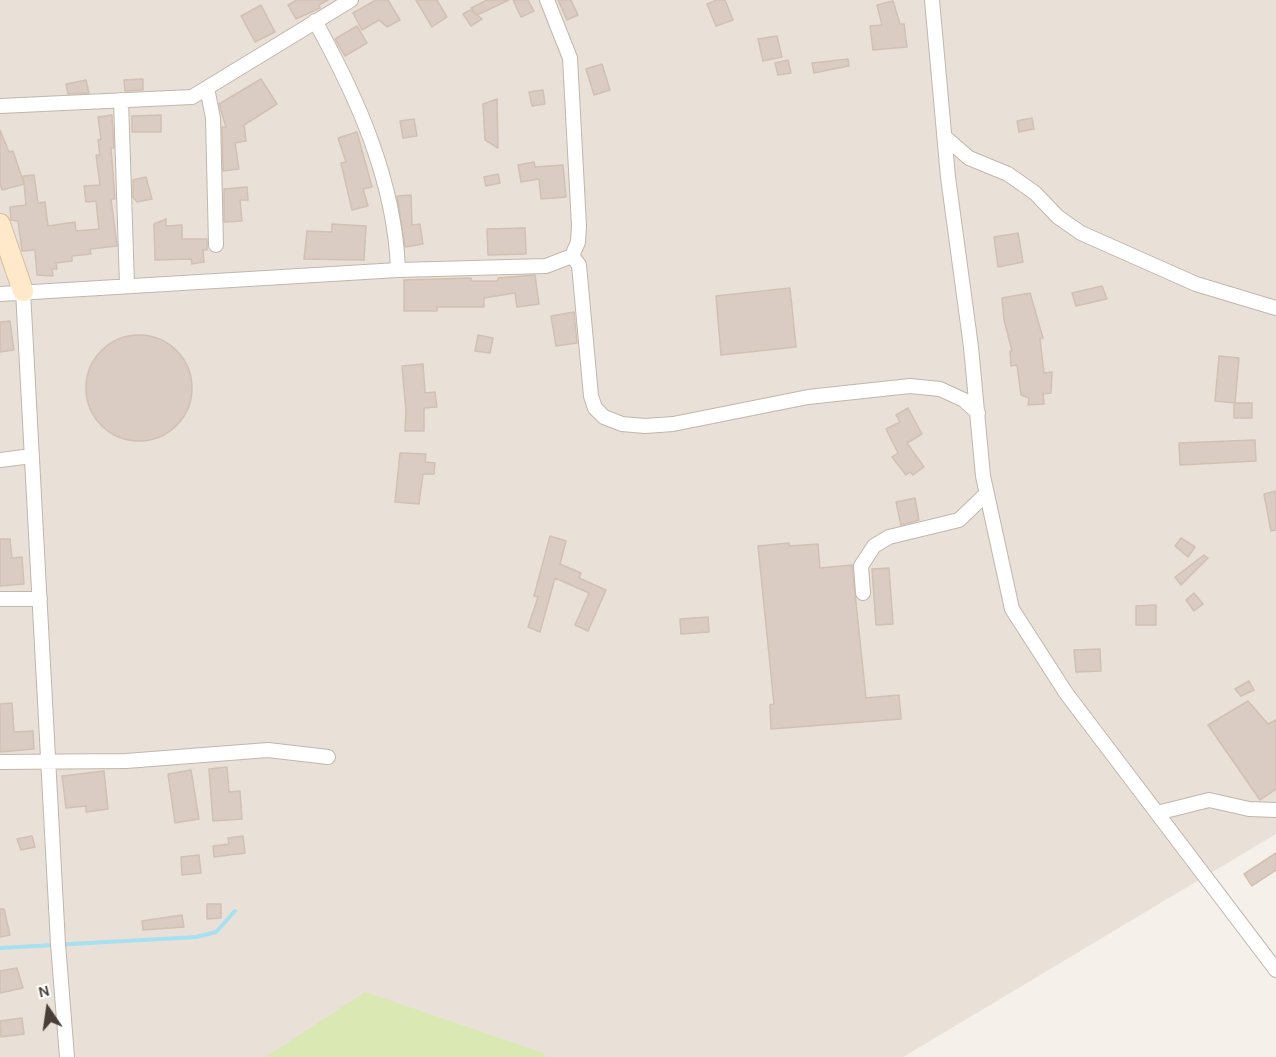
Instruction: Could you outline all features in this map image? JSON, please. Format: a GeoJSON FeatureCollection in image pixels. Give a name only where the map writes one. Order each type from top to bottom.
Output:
{"type":"FeatureCollection","features":[{"type":"Feature","properties":{"kind":"street"},"geometry":{"type":"LineString","coordinates":[[0,106],[192,97],[351,0]]}},
{"type":"Feature","properties":{"kind":"street"},"geometry":{"type":"LineString","coordinates":[[0,294],[398,270],[546,266],[572,256],[578,242],[579,226],[570,58],[547,0]]}},
{"type":"Feature","properties":{"kind":"street"},"geometry":{"type":"LineString","coordinates":[[932,0],[948,177],[978,413],[983,476],[1012,609],[1066,693],[1276,970]]}},
{"type":"Feature","properties":{"kind":"street"},"geometry":{"type":"LineString","coordinates":[[315,21],[346,81],[372,146],[393,216],[398,270]]}},
{"type":"Feature","properties":{"kind":"street"},"geometry":{"type":"LineString","coordinates":[[207,88],[213,118],[216,245]]}},
{"type":"Feature","properties":{"kind":"street"},"geometry":{"type":"LineString","coordinates":[[121,100],[127,285]]}},
{"type":"Feature","properties":{"kind":"street"},"geometry":{"type":"LineString","coordinates":[[946,138],[969,158],[1008,174],[1035,193],[1058,217],[1081,233],[1196,284],[1276,308]]}},
{"type":"Feature","properties":{"kind":"street"},"geometry":{"type":"LineString","coordinates":[[0,224],[23,291],[58,944],[67,1057]]}},
{"type":"Feature","properties":{"kind":"street"},"geometry":{"type":"LineString","coordinates":[[572,256],[579,265],[591,396],[595,408],[604,417],[622,424],[673,424],[807,397],[910,386],[940,389],[964,400],[978,413]]}},
{"type":"Feature","properties":{"kind":"street"},"geometry":{"type":"LineString","coordinates":[[0,460],[32,456]]}},
{"type":"Feature","properties":{"kind":"street"},"geometry":{"type":"LineString","coordinates":[[863,593],[861,566],[874,546],[889,537],[959,520],[987,493]]}},
{"type":"Feature","properties":{"kind":"street"},"geometry":{"type":"LineString","coordinates":[[0,599],[40,599]]}},
{"type":"Feature","properties":{"kind":"street"},"geometry":{"type":"LineString","coordinates":[[0,762],[126,761],[268,750],[328,757]]}},
{"type":"Feature","properties":{"kind":"street"},"geometry":{"type":"LineString","coordinates":[[1157,813],[1209,800],[1250,808],[1276,810]]}},
{"type":"Feature","properties":{"kind":"shaded area"},"geometry":{"type":"Polygon","coordinates":[[[0,0],[1276,0],[1276,834],[903,1057],[0,1057],[0,0]]]}},
{"type":"Feature","properties":{"kind":"green space"},"geometry":{"type":"Polygon","coordinates":[[[365,992],[544,1053],[545,1057],[266,1057],[365,992]]]}},
{"type":"Feature","properties":{"kind":"building"},"geometry":{"type":"Polygon","coordinates":[[[297,0],[328,0],[319,5],[320,8],[296,19],[288,5],[297,0]]]}},
{"type":"Feature","properties":{"kind":"building"},"geometry":{"type":"Polygon","coordinates":[[[376,0],[388,0],[400,20],[387,27],[379,20],[362,30],[353,13],[376,0]]]}},
{"type":"Feature","properties":{"kind":"building"},"geometry":{"type":"Polygon","coordinates":[[[416,0],[437,0],[447,17],[432,27],[416,0]]]}},
{"type":"Feature","properties":{"kind":"building"},"geometry":{"type":"Polygon","coordinates":[[[487,0],[509,0],[477,15],[482,19],[471,26],[463,14],[470,10],[476,14],[471,8],[487,0]]]}},
{"type":"Feature","properties":{"kind":"building"},"geometry":{"type":"Polygon","coordinates":[[[513,0],[528,0],[534,11],[521,17],[513,0]]]}},
{"type":"Feature","properties":{"kind":"building"},"geometry":{"type":"Polygon","coordinates":[[[558,0],[571,0],[578,15],[567,20],[558,0]]]}},
{"type":"Feature","properties":{"kind":"building"},"geometry":{"type":"Polygon","coordinates":[[[725,0],[733,20],[716,26],[707,4],[725,0]]]}},
{"type":"Feature","properties":{"kind":"building"},"geometry":{"type":"Polygon","coordinates":[[[893,1],[900,24],[904,24],[907,47],[873,50],[870,26],[882,25],[877,5],[893,1]]]}},
{"type":"Feature","properties":{"kind":"building"},"geometry":{"type":"Polygon","coordinates":[[[261,5],[275,32],[255,42],[241,16],[261,5]]]}},
{"type":"Feature","properties":{"kind":"building"},"geometry":{"type":"Polygon","coordinates":[[[357,26],[367,43],[345,56],[335,39],[357,26]]]}},
{"type":"Feature","properties":{"kind":"building"},"geometry":{"type":"Polygon","coordinates":[[[777,36],[782,57],[763,61],[758,39],[777,36]]]}},
{"type":"Feature","properties":{"kind":"building"},"geometry":{"type":"Polygon","coordinates":[[[848,59],[849,66],[814,73],[812,63],[848,59]]]}},
{"type":"Feature","properties":{"kind":"building"},"geometry":{"type":"Polygon","coordinates":[[[788,60],[791,73],[778,75],[775,63],[788,60]]]}},
{"type":"Feature","properties":{"kind":"building"},"geometry":{"type":"Polygon","coordinates":[[[602,64],[610,90],[594,95],[586,69],[602,64]]]}},
{"type":"Feature","properties":{"kind":"building"},"geometry":{"type":"Polygon","coordinates":[[[143,79],[143,90],[125,91],[124,80],[143,79]]]}},
{"type":"Feature","properties":{"kind":"building"},"geometry":{"type":"Polygon","coordinates":[[[261,79],[277,104],[244,125],[246,141],[235,143],[239,169],[223,171],[222,127],[226,127],[219,104],[261,79]]]}},
{"type":"Feature","properties":{"kind":"building"},"geometry":{"type":"Polygon","coordinates":[[[86,80],[89,93],[68,94],[66,84],[86,80]]]}},
{"type":"Feature","properties":{"kind":"building"},"geometry":{"type":"Polygon","coordinates":[[[543,90],[545,104],[532,106],[529,92],[543,90]]]}},
{"type":"Feature","properties":{"kind":"building"},"geometry":{"type":"Polygon","coordinates":[[[497,99],[498,148],[485,140],[483,104],[497,99]]]}},
{"type":"Feature","properties":{"kind":"building"},"geometry":{"type":"Polygon","coordinates":[[[112,115],[114,148],[111,148],[115,199],[111,199],[117,246],[90,249],[91,254],[72,256],[72,261],[56,263],[57,269],[52,269],[53,276],[37,275],[35,250],[22,251],[18,221],[11,220],[10,207],[26,205],[23,176],[34,175],[38,203],[45,202],[48,226],[75,222],[76,231],[99,229],[96,201],[86,202],[84,186],[100,185],[96,155],[100,155],[98,140],[101,139],[98,117],[112,115]]]}},
{"type":"Feature","properties":{"kind":"building"},"geometry":{"type":"Polygon","coordinates":[[[161,115],[161,132],[132,132],[132,116],[161,115]]]}},
{"type":"Feature","properties":{"kind":"building"},"geometry":{"type":"Polygon","coordinates":[[[1032,118],[1034,129],[1019,132],[1017,121],[1032,118]]]}},
{"type":"Feature","properties":{"kind":"building"},"geometry":{"type":"Polygon","coordinates":[[[414,119],[417,136],[403,138],[400,121],[414,119]]]}},
{"type":"Feature","properties":{"kind":"building"},"geometry":{"type":"Polygon","coordinates":[[[0,130],[9,152],[13,151],[24,184],[2,190],[0,130]]]}},
{"type":"Feature","properties":{"kind":"building"},"geometry":{"type":"Polygon","coordinates":[[[357,132],[372,187],[363,189],[368,206],[352,210],[341,163],[346,162],[338,138],[357,132]]]}},
{"type":"Feature","properties":{"kind":"building"},"geometry":{"type":"Polygon","coordinates":[[[534,162],[535,167],[563,165],[566,197],[541,199],[539,179],[521,182],[518,165],[534,162]]]}},
{"type":"Feature","properties":{"kind":"building"},"geometry":{"type":"Polygon","coordinates":[[[498,174],[500,183],[486,186],[484,177],[498,174]]]}},
{"type":"Feature","properties":{"kind":"building"},"geometry":{"type":"Polygon","coordinates":[[[146,177],[152,199],[137,202],[133,197],[133,180],[146,177]]]}},
{"type":"Feature","properties":{"kind":"building"},"geometry":{"type":"Polygon","coordinates":[[[247,187],[248,200],[240,200],[242,221],[224,222],[224,189],[247,187]]]}},
{"type":"Feature","properties":{"kind":"building"},"geometry":{"type":"Polygon","coordinates":[[[411,195],[412,225],[420,224],[423,244],[405,247],[397,196],[411,195]]]}},
{"type":"Feature","properties":{"kind":"building"},"geometry":{"type":"Polygon","coordinates":[[[166,219],[166,226],[182,225],[182,239],[207,239],[207,250],[203,250],[204,262],[192,264],[191,259],[155,260],[154,224],[166,219]]]}},
{"type":"Feature","properties":{"kind":"building"},"geometry":{"type":"Polygon","coordinates":[[[332,224],[366,226],[364,260],[304,259],[307,231],[332,232],[332,224]]]}},
{"type":"Feature","properties":{"kind":"building"},"geometry":{"type":"Polygon","coordinates":[[[525,228],[526,254],[488,255],[487,229],[525,228]]]}},
{"type":"Feature","properties":{"kind":"building"},"geometry":{"type":"Polygon","coordinates":[[[1018,233],[1023,262],[998,267],[994,237],[1018,233]]]}},
{"type":"Feature","properties":{"kind":"building"},"geometry":{"type":"Polygon","coordinates":[[[535,275],[539,304],[517,307],[515,293],[484,298],[484,307],[437,307],[437,311],[404,311],[404,280],[471,278],[471,281],[498,281],[498,278],[535,275]]]}},
{"type":"Feature","properties":{"kind":"building"},"geometry":{"type":"Polygon","coordinates":[[[1102,286],[1107,299],[1076,306],[1072,293],[1102,286]]]}},
{"type":"Feature","properties":{"kind":"building"},"geometry":{"type":"Polygon","coordinates":[[[790,288],[796,347],[721,355],[716,296],[790,288]]]}},
{"type":"Feature","properties":{"kind":"building"},"geometry":{"type":"Polygon","coordinates":[[[1030,293],[1043,338],[1040,339],[1044,373],[1052,372],[1051,393],[1043,394],[1044,404],[1028,405],[1029,398],[1021,395],[1017,365],[1011,366],[1010,351],[1012,351],[1004,320],[1002,298],[1030,293]]]}},
{"type":"Feature","properties":{"kind":"building"},"geometry":{"type":"Polygon","coordinates":[[[574,312],[577,343],[556,346],[551,316],[574,312]]]}},
{"type":"Feature","properties":{"kind":"building"},"geometry":{"type":"Polygon","coordinates":[[[10,321],[14,350],[0,352],[0,322],[10,321]]]}},
{"type":"Feature","properties":{"kind":"building"},"geometry":{"type":"Polygon","coordinates":[[[139,335],[159,339],[176,351],[188,368],[192,388],[188,408],[176,425],[159,437],[139,441],[119,437],[102,425],[90,408],[86,388],[90,368],[102,351],[119,339],[139,335]]]}},
{"type":"Feature","properties":{"kind":"building"},"geometry":{"type":"Polygon","coordinates":[[[478,335],[493,338],[490,353],[475,351],[478,335]]]}},
{"type":"Feature","properties":{"kind":"building"},"geometry":{"type":"Polygon","coordinates":[[[1219,356],[1239,358],[1235,403],[1215,401],[1219,356]]]}},
{"type":"Feature","properties":{"kind":"building"},"geometry":{"type":"Polygon","coordinates":[[[423,364],[425,393],[435,392],[437,407],[424,408],[424,431],[405,431],[406,411],[402,366],[423,364]]]}},
{"type":"Feature","properties":{"kind":"building"},"geometry":{"type":"Polygon","coordinates":[[[1234,403],[1252,403],[1252,418],[1234,418],[1234,403]]]}},
{"type":"Feature","properties":{"kind":"building"},"geometry":{"type":"Polygon","coordinates":[[[908,408],[922,434],[907,443],[924,467],[913,475],[910,472],[906,475],[892,457],[898,453],[886,429],[900,422],[896,415],[908,408]]]}},
{"type":"Feature","properties":{"kind":"building"},"geometry":{"type":"Polygon","coordinates":[[[1255,440],[1256,461],[1180,465],[1179,443],[1255,440]]]}},
{"type":"Feature","properties":{"kind":"building"},"geometry":{"type":"Polygon","coordinates":[[[400,453],[426,454],[425,462],[435,463],[434,474],[423,474],[419,504],[395,502],[400,453]]]}},
{"type":"Feature","properties":{"kind":"building"},"geometry":{"type":"Polygon","coordinates":[[[1276,491],[1276,530],[1271,531],[1264,494],[1276,491]]]}},
{"type":"Feature","properties":{"kind":"building"},"geometry":{"type":"Polygon","coordinates":[[[915,498],[919,520],[901,525],[896,502],[915,498]]]}},
{"type":"Feature","properties":{"kind":"building"},"geometry":{"type":"Polygon","coordinates":[[[550,536],[566,541],[560,564],[581,573],[579,578],[606,590],[588,631],[575,625],[589,593],[555,578],[540,632],[528,627],[538,597],[534,596],[550,536]]]}},
{"type":"Feature","properties":{"kind":"building"},"geometry":{"type":"Polygon","coordinates":[[[1181,538],[1195,547],[1188,557],[1175,546],[1181,538]]]}},
{"type":"Feature","properties":{"kind":"building"},"geometry":{"type":"Polygon","coordinates":[[[0,539],[10,539],[12,558],[22,557],[24,584],[0,586],[0,539]]]}},
{"type":"Feature","properties":{"kind":"building"},"geometry":{"type":"Polygon","coordinates":[[[789,543],[789,546],[818,544],[820,568],[852,565],[866,698],[899,695],[901,719],[771,729],[770,705],[774,704],[758,546],[789,543]]]}},
{"type":"Feature","properties":{"kind":"building"},"geometry":{"type":"Polygon","coordinates":[[[1204,555],[1208,558],[1181,585],[1175,577],[1204,555]]]}},
{"type":"Feature","properties":{"kind":"building"},"geometry":{"type":"Polygon","coordinates":[[[889,568],[893,624],[876,625],[872,569],[889,568]]]}},
{"type":"Feature","properties":{"kind":"building"},"geometry":{"type":"Polygon","coordinates":[[[1194,593],[1203,604],[1194,611],[1186,600],[1194,593]]]}},
{"type":"Feature","properties":{"kind":"building"},"geometry":{"type":"Polygon","coordinates":[[[1156,605],[1156,625],[1136,625],[1136,606],[1156,605]]]}},
{"type":"Feature","properties":{"kind":"building"},"geometry":{"type":"Polygon","coordinates":[[[708,617],[709,632],[681,634],[680,619],[708,617]]]}},
{"type":"Feature","properties":{"kind":"building"},"geometry":{"type":"Polygon","coordinates":[[[1100,649],[1101,671],[1076,672],[1074,650],[1100,649]]]}},
{"type":"Feature","properties":{"kind":"building"},"geometry":{"type":"Polygon","coordinates":[[[1249,681],[1254,690],[1241,696],[1235,689],[1249,681]]]}},
{"type":"Feature","properties":{"kind":"building"},"geometry":{"type":"Polygon","coordinates":[[[1248,701],[1268,724],[1276,720],[1276,789],[1260,800],[1208,725],[1248,701]]]}},
{"type":"Feature","properties":{"kind":"building"},"geometry":{"type":"Polygon","coordinates":[[[12,703],[14,732],[33,731],[34,749],[0,752],[0,704],[12,703]]]}},
{"type":"Feature","properties":{"kind":"building"},"geometry":{"type":"Polygon","coordinates":[[[227,767],[229,792],[240,791],[242,819],[213,821],[209,769],[227,767]]]}},
{"type":"Feature","properties":{"kind":"building"},"geometry":{"type":"Polygon","coordinates":[[[191,770],[199,819],[175,823],[168,774],[191,770]]]}},
{"type":"Feature","properties":{"kind":"building"},"geometry":{"type":"Polygon","coordinates":[[[104,771],[108,809],[86,812],[86,806],[66,808],[62,776],[104,771]]]}},
{"type":"Feature","properties":{"kind":"building"},"geometry":{"type":"Polygon","coordinates":[[[32,836],[35,847],[21,850],[17,839],[32,836]]]}},
{"type":"Feature","properties":{"kind":"building"},"geometry":{"type":"Polygon","coordinates":[[[243,836],[245,853],[214,857],[213,846],[229,844],[228,838],[243,836]]]}},
{"type":"Feature","properties":{"kind":"building"},"geometry":{"type":"Polygon","coordinates":[[[1276,853],[1276,870],[1252,886],[1244,874],[1276,853]]]}},
{"type":"Feature","properties":{"kind":"building"},"geometry":{"type":"Polygon","coordinates":[[[199,855],[201,873],[182,875],[181,857],[199,855]]]}},
{"type":"Feature","properties":{"kind":"building"},"geometry":{"type":"Polygon","coordinates":[[[207,904],[221,904],[221,918],[207,919],[207,904]]]}},
{"type":"Feature","properties":{"kind":"building"},"geometry":{"type":"Polygon","coordinates":[[[0,909],[4,909],[10,935],[0,937],[0,909]]]}},
{"type":"Feature","properties":{"kind":"building"},"geometry":{"type":"Polygon","coordinates":[[[182,915],[184,927],[143,930],[142,921],[182,915]]]}},
{"type":"Feature","properties":{"kind":"building"},"geometry":{"type":"Polygon","coordinates":[[[17,968],[23,988],[0,993],[0,971],[17,968]]]}},
{"type":"Feature","properties":{"kind":"building"},"geometry":{"type":"Polygon","coordinates":[[[22,1018],[24,1034],[1,1037],[0,1021],[22,1018]]]}},
{"type":"Feature","properties":{"kind":"waterway"},"geometry":{"type":"LineString","coordinates":[[0,948],[196,937],[216,932],[235,911]]}}]}
